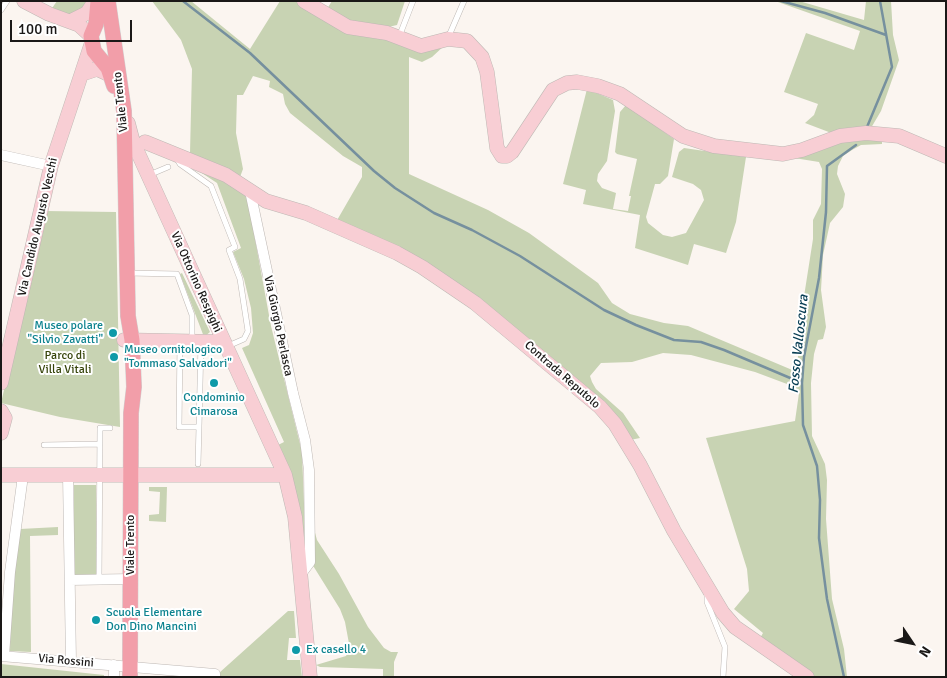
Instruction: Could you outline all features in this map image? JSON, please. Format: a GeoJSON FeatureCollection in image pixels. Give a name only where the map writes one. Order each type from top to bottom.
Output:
{"type":"FeatureCollection","features":[{"type":"Feature","properties":{"kind":"main road","name":"Viale Trento"},"geometry":{"type":"LineString","coordinates":[[96,1],[93,34],[95,55],[110,67]]}},
{"type":"Feature","properties":{"kind":"main road","name":"Viale Trento"},"geometry":{"type":"LineString","coordinates":[[108,1],[112,29],[110,67],[121,114],[135,147],[127,272],[128,340],[125,388],[131,413],[130,672]]}},
{"type":"Feature","properties":{"kind":"main road"},"geometry":{"type":"LineString","coordinates":[[93,34],[104,23],[112,29]]}},
{"type":"Feature","properties":{"kind":"street"},"geometry":{"type":"LineString","coordinates":[[24,1],[66,19],[93,34]]}},
{"type":"Feature","properties":{"kind":"street"},"geometry":{"type":"LineString","coordinates":[[66,19],[87,13],[96,1]]}},
{"type":"Feature","properties":{"kind":"street"},"geometry":{"type":"LineString","coordinates":[[304,1],[348,27],[387,33],[421,46],[448,39],[467,41],[482,57],[492,100],[497,148],[502,156],[508,156],[512,152],[554,90],[567,83],[577,82],[620,94],[683,136],[714,146],[782,154],[802,150],[840,136],[866,133],[899,136],[946,156]]}},
{"type":"Feature","properties":{"kind":"street","name":"Via Candido Augusto Vecchi"},"geometry":{"type":"LineString","coordinates":[[1,383],[4,361],[51,166],[82,74],[93,34]]}},
{"type":"Feature","properties":{"kind":"street"},"geometry":{"type":"LineString","coordinates":[[82,74],[110,67]]}},
{"type":"Feature","properties":{"kind":"street","name":"Via Ottorino Respighi"},"geometry":{"type":"LineString","coordinates":[[110,67],[135,147],[223,345],[285,475],[295,517],[310,677]]}},
{"type":"Feature","properties":{"kind":"street"},"geometry":{"type":"LineString","coordinates":[[135,147],[174,153],[226,174],[250,191]]}},
{"type":"Feature","properties":{"kind":"street"},"geometry":{"type":"LineString","coordinates":[[1,155],[51,166]]}},
{"type":"Feature","properties":{"kind":"street","name":"Via Giorgio Perlasca"},"geometry":{"type":"LineString","coordinates":[[250,191],[291,384],[305,440],[309,470],[310,562],[301,574]]}},
{"type":"Feature","properties":{"kind":"street","name":"Contrada Reputolo"},"geometry":{"type":"LineString","coordinates":[[250,191],[266,201],[306,213],[422,267],[475,303],[589,396],[615,424],[640,465],[674,531],[723,613],[735,627],[807,677]]}},
{"type":"Feature","properties":{"kind":"street"},"geometry":{"type":"LineString","coordinates":[[128,340],[191,341],[223,345]]}},
{"type":"Feature","properties":{"kind":"street"},"geometry":{"type":"LineString","coordinates":[[1,411],[5,418],[1,433]]}},
{"type":"Feature","properties":{"kind":"street"},"geometry":{"type":"LineString","coordinates":[[1,475],[285,475]]}},
{"type":"Feature","properties":{"kind":"street"},"geometry":{"type":"LineString","coordinates":[[3,656],[10,572],[22,475]]}},
{"type":"Feature","properties":{"kind":"street"},"geometry":{"type":"LineString","coordinates":[[68,475],[71,662]]}},
{"type":"Feature","properties":{"kind":"street"},"geometry":{"type":"LineString","coordinates":[[70,580],[131,579]]}},
{"type":"Feature","properties":{"kind":"street","name":"Via Rossini"},"geometry":{"type":"LineString","coordinates":[[3,656],[114,665],[130,672],[215,674],[215,677]]}},
{"type":"Feature","properties":{"kind":"street"},"geometry":{"type":"LineString","coordinates":[[114,665],[114,677]]}},
{"type":"Feature","properties":{"kind":"lane"},"geometry":{"type":"LineString","coordinates":[[1,10],[7,1]]}},
{"type":"Feature","properties":{"kind":"lane"},"geometry":{"type":"LineString","coordinates":[[399,38],[413,1]]}},
{"type":"Feature","properties":{"kind":"lane"},"geometry":{"type":"LineString","coordinates":[[448,39],[464,1]]}},
{"type":"Feature","properties":{"kind":"lane"},"geometry":{"type":"LineString","coordinates":[[174,153],[180,164],[211,186],[235,247],[229,250],[240,279],[248,332],[244,339],[223,345]]}},
{"type":"Feature","properties":{"kind":"lane"},"geometry":{"type":"LineString","coordinates":[[149,175],[168,166]]}},
{"type":"Feature","properties":{"kind":"lane"},"geometry":{"type":"LineString","coordinates":[[127,272],[177,274],[192,315],[191,341],[179,427],[199,427]]}},
{"type":"Feature","properties":{"kind":"lane"},"geometry":{"type":"LineString","coordinates":[[191,341],[199,427],[198,464]]}},
{"type":"Feature","properties":{"kind":"lane"},"geometry":{"type":"LineString","coordinates":[[99,579],[100,428],[110,428]]}},
{"type":"Feature","properties":{"kind":"lane"},"geometry":{"type":"LineString","coordinates":[[44,445],[99,444]]}},
{"type":"Feature","properties":{"kind":"lane"},"geometry":{"type":"LineString","coordinates":[[706,587],[708,602],[726,646],[723,677]]}},
{"type":"Feature","properties":{"kind":"green space"},"geometry":{"type":"Polygon","coordinates":[[[57,1],[90,1],[85,9],[71,16],[50,11],[57,1]]]}},
{"type":"Feature","properties":{"kind":"green space"},"geometry":{"type":"Polygon","coordinates":[[[152,1],[191,1],[250,49],[280,1],[297,1],[345,30],[445,45],[432,57],[422,62],[409,57],[409,174],[488,210],[529,233],[598,283],[612,303],[630,314],[664,323],[688,326],[797,372],[800,322],[813,239],[813,220],[821,204],[822,169],[819,162],[794,158],[855,138],[882,141],[882,144],[861,145],[852,150],[843,156],[838,166],[837,174],[845,194],[843,207],[830,223],[823,255],[821,290],[826,327],[823,339],[818,340],[814,354],[811,383],[812,436],[825,464],[827,480],[826,519],[832,599],[844,649],[847,677],[813,677],[759,640],[763,633],[734,609],[749,591],[747,569],[706,438],[795,421],[799,393],[795,387],[755,372],[691,355],[663,353],[632,362],[601,363],[590,376],[592,382],[596,389],[623,413],[640,438],[630,440],[491,311],[336,222],[362,177],[362,167],[343,156],[290,113],[285,104],[283,94],[269,87],[270,81],[253,76],[243,95],[237,95],[236,133],[243,169],[240,177],[190,153],[192,69],[181,40],[152,1]]]}},
{"type":"Feature","properties":{"kind":"green space"},"geometry":{"type":"Polygon","coordinates":[[[332,1],[405,1],[397,25],[375,30],[325,12],[332,1]]]}},
{"type":"Feature","properties":{"kind":"green space"},"geometry":{"type":"Polygon","coordinates":[[[775,1],[799,1],[864,20],[866,1],[891,1],[893,35],[899,60],[881,111],[871,128],[834,134],[805,123],[814,115],[818,104],[784,92],[806,33],[854,50],[860,31],[775,1]]]}},
{"type":"Feature","properties":{"kind":"green space"},"geometry":{"type":"Polygon","coordinates":[[[587,89],[613,100],[615,111],[607,161],[598,174],[597,181],[602,188],[616,193],[613,209],[628,211],[631,196],[629,196],[637,159],[615,152],[620,112],[626,105],[674,139],[668,176],[660,184],[655,184],[646,217],[648,223],[663,235],[672,237],[686,233],[704,200],[701,190],[693,184],[672,177],[679,152],[684,148],[746,157],[736,222],[726,253],[694,244],[688,265],[635,248],[640,215],[583,204],[586,190],[563,184],[587,89]]]}},
{"type":"Feature","properties":{"kind":"green space"},"geometry":{"type":"Polygon","coordinates":[[[182,160],[216,174],[243,192],[248,201],[271,326],[302,452],[306,554],[278,445],[284,442],[242,348],[249,345],[253,333],[251,308],[244,279],[233,252],[241,248],[217,183],[182,160]]]}},
{"type":"Feature","properties":{"kind":"green space","name":"Parco di Villa Vitali"},"geometry":{"type":"Polygon","coordinates":[[[45,211],[116,212],[120,427],[60,417],[1,403],[45,211]]]}},
{"type":"Feature","properties":{"kind":"green space"},"geometry":{"type":"Polygon","coordinates":[[[182,273],[210,332],[204,337],[180,274],[182,273]]]}},
{"type":"Feature","properties":{"kind":"green space"},"geometry":{"type":"Polygon","coordinates":[[[74,485],[96,485],[97,578],[74,578],[74,485]]]}},
{"type":"Feature","properties":{"kind":"green space"},"geometry":{"type":"Polygon","coordinates":[[[149,487],[167,487],[166,522],[149,521],[149,515],[159,514],[160,492],[149,491],[149,487]]]}},
{"type":"Feature","properties":{"kind":"green space"},"geometry":{"type":"Polygon","coordinates":[[[311,518],[317,540],[339,574],[368,627],[384,648],[391,652],[398,652],[394,662],[394,677],[383,677],[383,669],[320,667],[316,665],[346,656],[350,649],[345,622],[340,609],[312,564],[311,518]]]}},
{"type":"Feature","properties":{"kind":"green space"},"geometry":{"type":"Polygon","coordinates":[[[58,527],[58,535],[30,536],[31,652],[10,651],[11,592],[20,529],[58,527]]]}},
{"type":"Feature","properties":{"kind":"green space"},"geometry":{"type":"Polygon","coordinates":[[[288,611],[294,611],[296,638],[289,638],[287,660],[300,660],[302,677],[219,677],[219,673],[288,611]]]}},
{"type":"Feature","properties":{"kind":"green space"},"geometry":{"type":"Polygon","coordinates":[[[1,664],[104,675],[104,677],[1,677],[1,664]]]}},
{"type":"Feature","properties":{"kind":"waterway"},"geometry":{"type":"LineString","coordinates":[[183,1],[250,53],[374,171],[395,188],[434,213],[472,230],[520,256],[604,310],[636,325],[674,340],[701,342],[724,350],[802,383]]}},
{"type":"Feature","properties":{"kind":"waterway"},"geometry":{"type":"LineString","coordinates":[[781,1],[825,13],[886,35]]}},
{"type":"Feature","properties":{"kind":"waterway","name":"Fosso Valloscura"},"geometry":{"type":"LineString","coordinates":[[867,127],[892,67],[880,1]]}},
{"type":"Feature","properties":{"kind":"waterway","name":"Fosso Valloscura"},"geometry":{"type":"LineString","coordinates":[[844,677],[827,599],[819,538],[820,500],[817,466],[803,425],[802,383],[804,357],[819,278],[826,212],[827,166],[856,145]]}},
{"type":"Feature","properties":{"kind":"place","name":"Museo polare \"Silvio Zavatti\""},"geometry":{"type":"Point","coordinates":[113,333]}},
{"type":"Feature","properties":{"kind":"place","name":"Museo ornitologico \"Tommaso Salvadori\""},"geometry":{"type":"Point","coordinates":[114,357]}},
{"type":"Feature","properties":{"kind":"place","name":"Condominio Cimarosa"},"geometry":{"type":"Point","coordinates":[214,383]}},
{"type":"Feature","properties":{"kind":"place","name":"Scuola Elementare Don Dino Mancini"},"geometry":{"type":"Point","coordinates":[96,620]}},
{"type":"Feature","properties":{"kind":"place","name":"Ex casello 4"},"geometry":{"type":"Point","coordinates":[296,650]}}]}
